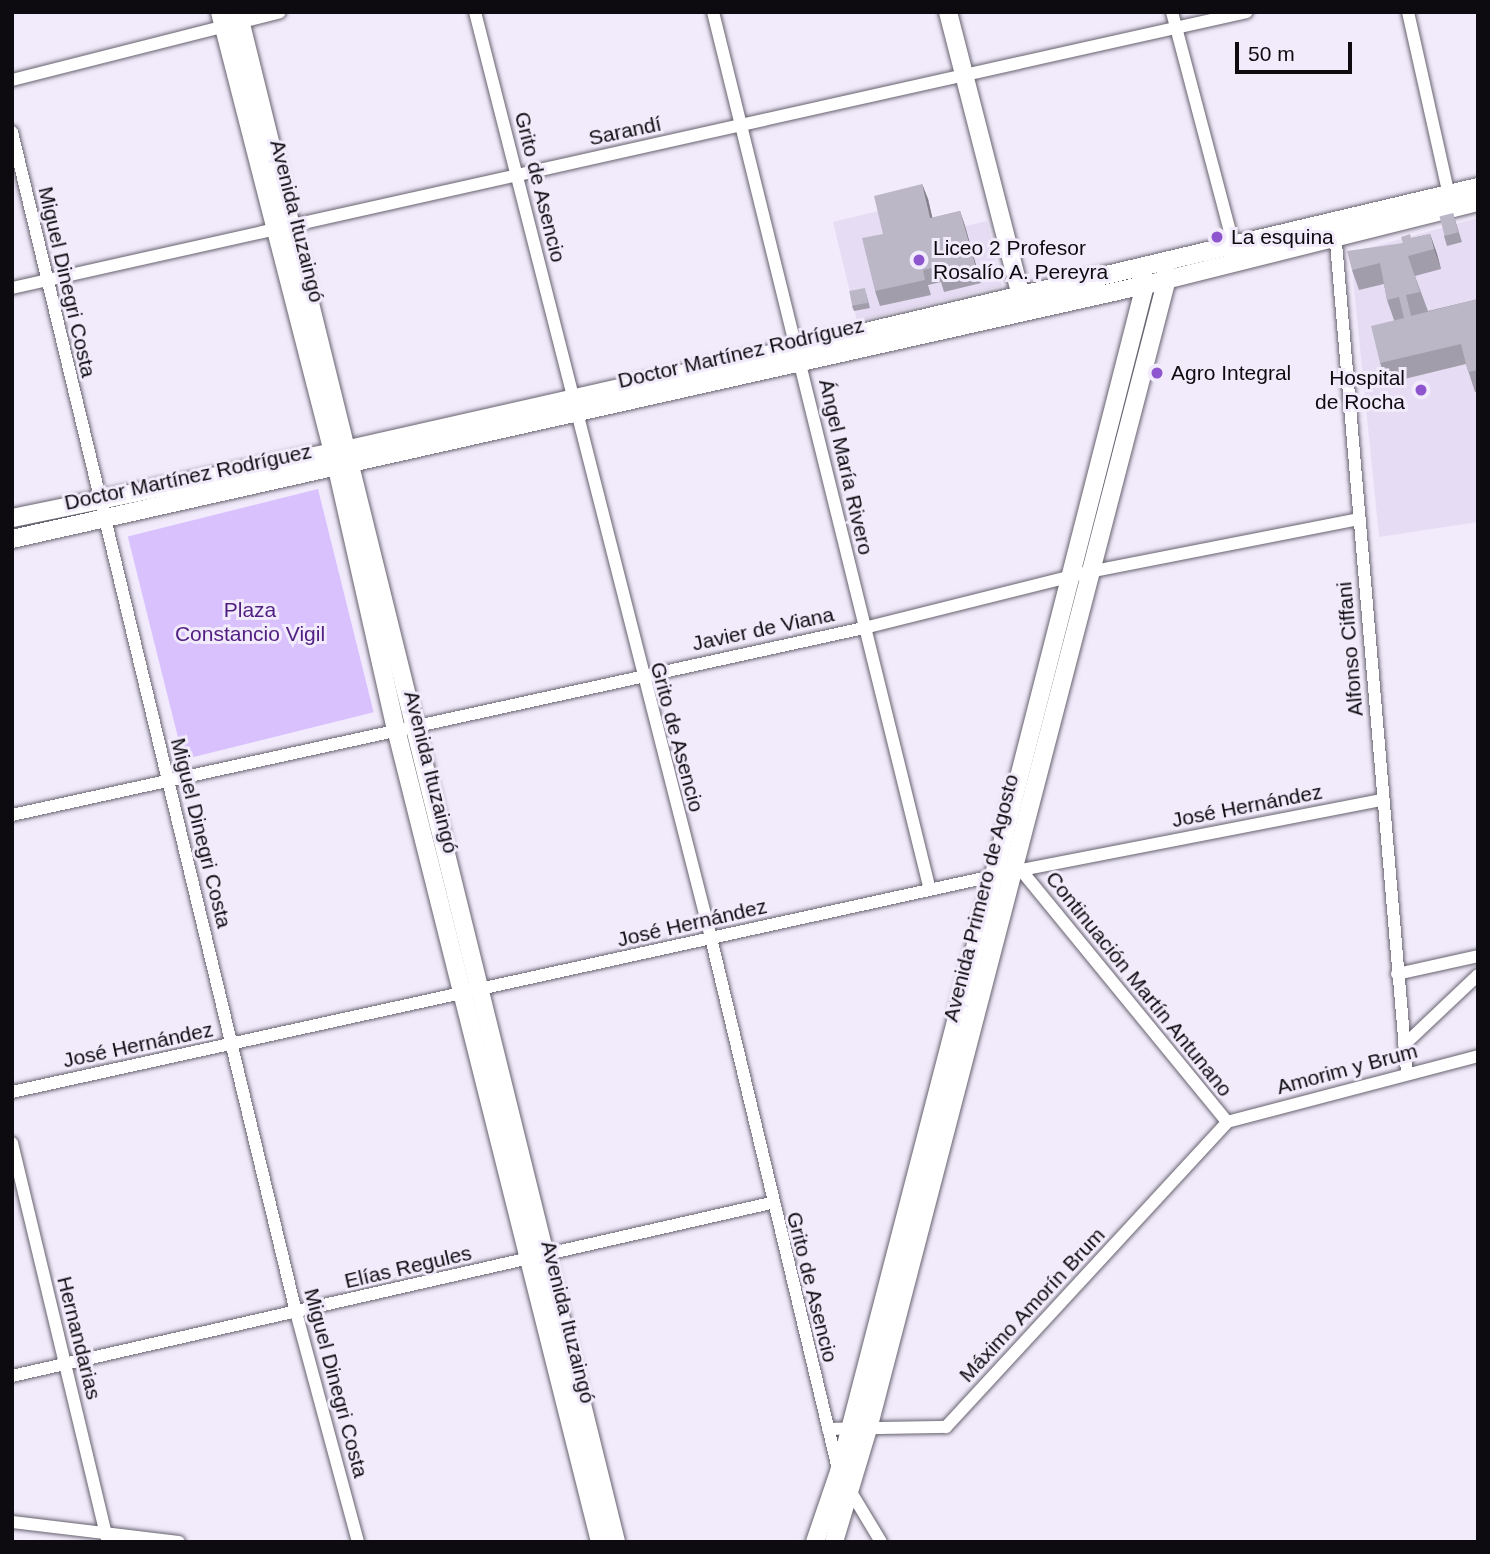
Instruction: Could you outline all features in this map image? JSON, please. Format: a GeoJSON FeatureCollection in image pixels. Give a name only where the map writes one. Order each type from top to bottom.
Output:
{"type":"FeatureCollection","features":[{"type":"Feature","properties":{"kind":"street"},"geometry":{"type":"LineString","coordinates":[[12,80],[230,18],[280,12]]}},
{"type":"Feature","properties":{"kind":"street","name":"Grito de Asencio"},"geometry":{"type":"LineString","coordinates":[[475,12],[518,174],[641,675],[711,938],[771,1203],[839,1472],[881,1542]]}},
{"type":"Feature","properties":{"kind":"street","name":"Ángel María Rivero"},"geometry":{"type":"LineString","coordinates":[[713,12],[800,355],[864,628],[930,890]]}},
{"type":"Feature","properties":{"kind":"street"},"geometry":{"type":"LineString","coordinates":[[948,12],[1023,304]]}},
{"type":"Feature","properties":{"kind":"street"},"geometry":{"type":"LineString","coordinates":[[1172,12],[1236,254]]}},
{"type":"Feature","properties":{"kind":"street","name":"Sarandí"},"geometry":{"type":"LineString","coordinates":[[12,288],[284,224],[1247,12]]}},
{"type":"Feature","properties":{"kind":"street"},"geometry":{"type":"LineString","coordinates":[[1408,12],[1450,202]]}},
{"type":"Feature","properties":{"kind":"street","name":"Avenida Ituzaingó"},"geometry":{"type":"LineString","coordinates":[[230,18],[484,990],[616,1542]]}},
{"type":"Feature","properties":{"kind":"street","name":"Miguel Dinegri Costa"},"geometry":{"type":"LineString","coordinates":[[12,132],[102,518],[296,1312],[358,1542]]}},
{"type":"Feature","properties":{"kind":"street","name":"Doctor Martínez Rodríguez"},"geometry":{"type":"LineString","coordinates":[[1450,202],[1478,187]]}},
{"type":"Feature","properties":{"kind":"street","name":"Doctor Martínez Rodríguez"},"geometry":{"type":"LineString","coordinates":[[12,539],[343,458],[1166,272],[1450,202],[1478,202]]}},
{"type":"Feature","properties":{"kind":"street","name":"Alfonso Ciffani"},"geometry":{"type":"LineString","coordinates":[[1335,230],[1381,800],[1407,1072]]}},
{"type":"Feature","properties":{"kind":"street","name":"Avenida Primero de Agosto"},"geometry":{"type":"LineString","coordinates":[[834,1542],[868,1429],[1016,871],[1166,272]]}},
{"type":"Feature","properties":{"kind":"street","name":"Avenida Primero de Agosto"},"geometry":{"type":"LineString","coordinates":[[815,1542],[839,1472],[993,876],[1143,277]]}},
{"type":"Feature","properties":{"kind":"street","name":"Avenida Ituzaingó"},"geometry":{"type":"LineString","coordinates":[[343,458],[396,729],[465,995],[600,1542]]}},
{"type":"Feature","properties":{"kind":"street","name":"Doctor Martínez Rodríguez"},"geometry":{"type":"LineString","coordinates":[[12,518],[99,499],[343,458]]}},
{"type":"Feature","properties":{"kind":"street","name":"Javier de Viana"},"geometry":{"type":"LineString","coordinates":[[12,815],[415,724],[864,628],[1089,572],[1359,519]]}},
{"type":"Feature","properties":{"kind":"street","name":"José Hernández"},"geometry":{"type":"LineString","coordinates":[[12,1092],[465,995],[1016,871],[1381,800]]}},
{"type":"Feature","properties":{"kind":"street","name":"Continuación Martín Antunano"},"geometry":{"type":"LineString","coordinates":[[1016,871],[1227,1122]]}},
{"type":"Feature","properties":{"kind":"street"},"geometry":{"type":"LineString","coordinates":[[1397,974],[1478,956]]}},
{"type":"Feature","properties":{"kind":"street"},"geometry":{"type":"LineString","coordinates":[[1404,1045],[1478,975]]}},
{"type":"Feature","properties":{"kind":"street","name":"Amorim y Brum"},"geometry":{"type":"LineString","coordinates":[[1227,1122],[1407,1072],[1478,1056]]}},
{"type":"Feature","properties":{"kind":"street","name":"Máximo Amorín Brum"},"geometry":{"type":"LineString","coordinates":[[828,1429],[946,1427],[1227,1122]]}},
{"type":"Feature","properties":{"kind":"street","name":"Hernandarias"},"geometry":{"type":"LineString","coordinates":[[12,1143],[107,1537]]}},
{"type":"Feature","properties":{"kind":"street","name":"Elías Regules"},"geometry":{"type":"LineString","coordinates":[[12,1376],[771,1203]]}},
{"type":"Feature","properties":{"kind":"street"},"geometry":{"type":"LineString","coordinates":[[12,1522],[107,1537],[179,1542]]}},
{"type":"Feature","properties":{"kind":"shaded area","name":"Liceo 2 Profesor Rosalío A. Pereyra"},"geometry":{"type":"Polygon","coordinates":[[[928,199],[936,233],[987,221],[1002,286],[857,321],[833,222],[928,199]]]}},
{"type":"Feature","properties":{"kind":"shaded area","name":"Hospital de Rocha"},"geometry":{"type":"Polygon","coordinates":[[[1478,218],[1478,522],[1379,537],[1351,258],[1357,251],[1478,218]]]}},
{"type":"Feature","properties":{"kind":"green space","name":"Plaza Constancio Vigil"},"geometry":{"type":"Polygon","coordinates":[[[318,489],[374,712],[183,760],[128,536],[318,489]]]}},
{"type":"Feature","properties":{"kind":"building"},"geometry":{"type":"Polygon","coordinates":[[[922,184],[930,218],[960,211],[976,268],[939,277],[936,267],[923,270],[925,280],[875,291],[862,238],[883,234],[874,196],[922,184]]]}},
{"type":"Feature","properties":{"kind":"building"},"geometry":{"type":"Polygon","coordinates":[[[1453,213],[1458,232],[1445,236],[1439,217],[1453,213]]]}},
{"type":"Feature","properties":{"kind":"building"},"geometry":{"type":"Polygon","coordinates":[[[1410,234],[1411,238],[1430,234],[1434,249],[1408,256],[1420,292],[1406,295],[1411,316],[1478,299],[1478,370],[1468,372],[1461,344],[1380,363],[1371,326],[1404,318],[1399,297],[1387,300],[1380,263],[1352,270],[1347,251],[1403,243],[1401,237],[1410,234]]]}},
{"type":"Feature","properties":{"kind":"building"},"geometry":{"type":"Polygon","coordinates":[[[865,288],[868,303],[852,306],[849,291],[865,288]]]}},
{"type":"Feature","properties":{"kind":"place","name":"La esquina"},"geometry":{"type":"Point","coordinates":[1217,237]}},
{"type":"Feature","properties":{"kind":"place","name":"Liceo 2 Profesor Rosalío A. Pereyra"},"geometry":{"type":"Point","coordinates":[919,260]}},
{"type":"Feature","properties":{"kind":"place","name":"Agro Integral"},"geometry":{"type":"Point","coordinates":[1157,373]}},
{"type":"Feature","properties":{"kind":"place","name":"Hospital de Rocha"},"geometry":{"type":"Point","coordinates":[1421,390]}}]}
